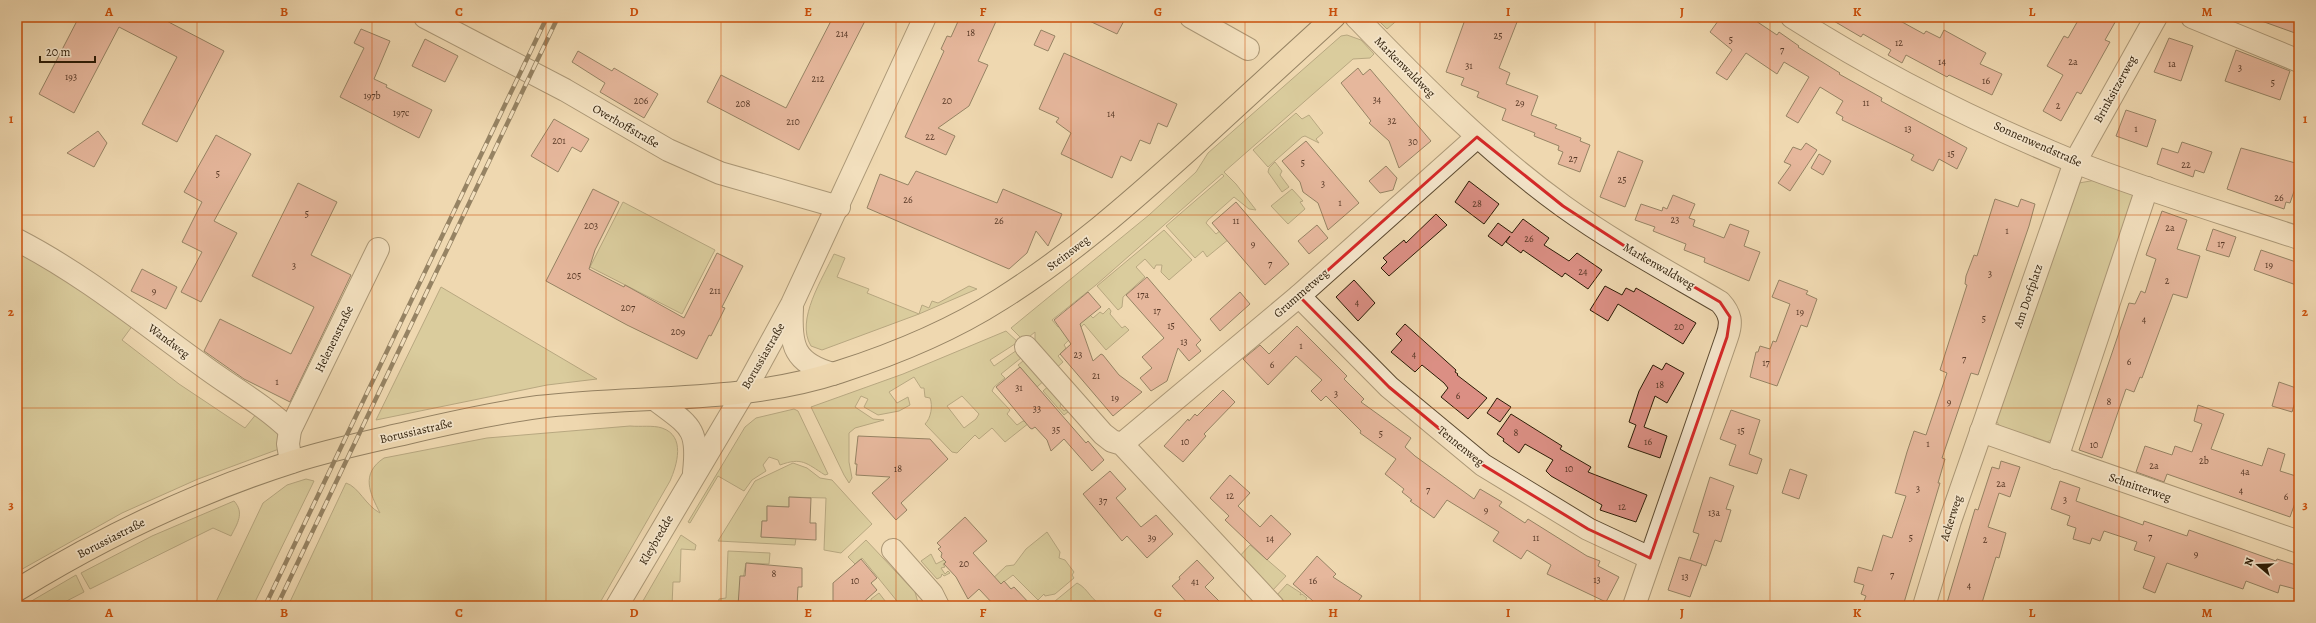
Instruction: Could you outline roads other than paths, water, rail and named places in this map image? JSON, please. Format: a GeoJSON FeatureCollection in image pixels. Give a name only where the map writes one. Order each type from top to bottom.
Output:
{"type":"FeatureCollection","features":[{"type":"Feature","properties":{"kind":"main road","name":"Steinsweg"},"geometry":{"type":"LineString","coordinates":[[744,392],[833,374],[899,350],[944,330],[1000,300],[1084,243],[1334,17]]}},
{"type":"Feature","properties":{"kind":"main road","name":"Borussiastraße"},"geometry":{"type":"LineString","coordinates":[[17,590],[52,569],[126,529],[198,496],[292,462],[333,450],[496,414],[605,401],[657,401],[744,392]]}},
{"type":"Feature","properties":{"kind":"street","name":"Overhoffstraße"},"geometry":{"type":"LineString","coordinates":[[426,17],[565,90],[668,150],[720,173],[839,207]]}},
{"type":"Feature","properties":{"kind":"street","name":"Borussiastraße"},"geometry":{"type":"LineString","coordinates":[[744,392],[792,304],[839,207],[925,17]]}},
{"type":"Feature","properties":{"kind":"street"},"geometry":{"type":"LineString","coordinates":[[1191,17],[1248,49]]}},
{"type":"Feature","properties":{"kind":"street","name":"Markenwaldweg"},"geometry":{"type":"LineString","coordinates":[[1356,17],[1477,137],[1563,206],[1626,247],[1720,302],[1730,317],[1731,326],[1634,606]]}},
{"type":"Feature","properties":{"kind":"street","name":"Sonnenwendstraße"},"geometry":{"type":"LineString","coordinates":[[1792,17],[1904,83],[2075,162],[2147,188],[2299,238]]}},
{"type":"Feature","properties":{"kind":"street","name":"Brinksitzerweg"},"geometry":{"type":"LineString","coordinates":[[2075,162],[2156,17]]}},
{"type":"Feature","properties":{"kind":"street"},"geometry":{"type":"LineString","coordinates":[[2192,17],[2299,61]]}},
{"type":"Feature","properties":{"kind":"street","name":"Grummetweg"},"geometry":{"type":"LineString","coordinates":[[1122,444],[1299,296],[1477,137]]}},
{"type":"Feature","properties":{"kind":"street","name":"Am Dorfplatz"},"geometry":{"type":"LineString","coordinates":[[1981,431],[2075,162]]}},
{"type":"Feature","properties":{"kind":"street"},"geometry":{"type":"LineString","coordinates":[[2057,458],[2147,188]]}},
{"type":"Feature","properties":{"kind":"street","name":"Wandweg"},"geometry":{"type":"LineString","coordinates":[[17,240],[69,270],[123,305],[200,364],[258,404],[290,430]]}},
{"type":"Feature","properties":{"kind":"street","name":"Helenenstraße"},"geometry":{"type":"LineString","coordinates":[[290,430],[378,249]]}},
{"type":"Feature","properties":{"kind":"street","name":"Tennenweg"},"geometry":{"type":"LineString","coordinates":[[1299,296],[1389,387],[1483,465],[1588,529],[1650,558]]}},
{"type":"Feature","properties":{"kind":"street","name":"Borussiastraße"},"geometry":{"type":"LineString","coordinates":[[792,304],[791,336],[796,352],[816,369],[833,374]]}},
{"type":"Feature","properties":{"kind":"street"},"geometry":{"type":"LineString","coordinates":[[1026,347],[1103,434],[1112,441],[1122,444],[1273,606]]}},
{"type":"Feature","properties":{"kind":"street","name":"Kleybredde"},"geometry":{"type":"LineString","coordinates":[[617,606],[744,392]]}},
{"type":"Feature","properties":{"kind":"street","name":"Kleybredde"},"geometry":{"type":"LineString","coordinates":[[657,401],[690,426],[696,443],[694,474]]}},
{"type":"Feature","properties":{"kind":"street"},"geometry":{"type":"LineString","coordinates":[[290,430],[288,444],[292,462]]}},
{"type":"Feature","properties":{"kind":"street","name":"Schnitterweg"},"geometry":{"type":"LineString","coordinates":[[1981,431],[2299,542]]}},
{"type":"Feature","properties":{"kind":"street","name":"Ackerweg"},"geometry":{"type":"LineString","coordinates":[[1924,606],[1981,431]]}},
{"type":"Feature","properties":{"kind":"street"},"geometry":{"type":"LineString","coordinates":[[893,550],[932,594],[938,606]]}},
{"type":"Feature","properties":{"kind":"railway"},"geometry":{"type":"LineString","coordinates":[[265,606],[547,17]]}},
{"type":"Feature","properties":{"kind":"railway"},"geometry":{"type":"LineString","coordinates":[[277,606],[558,17]]}}]}
